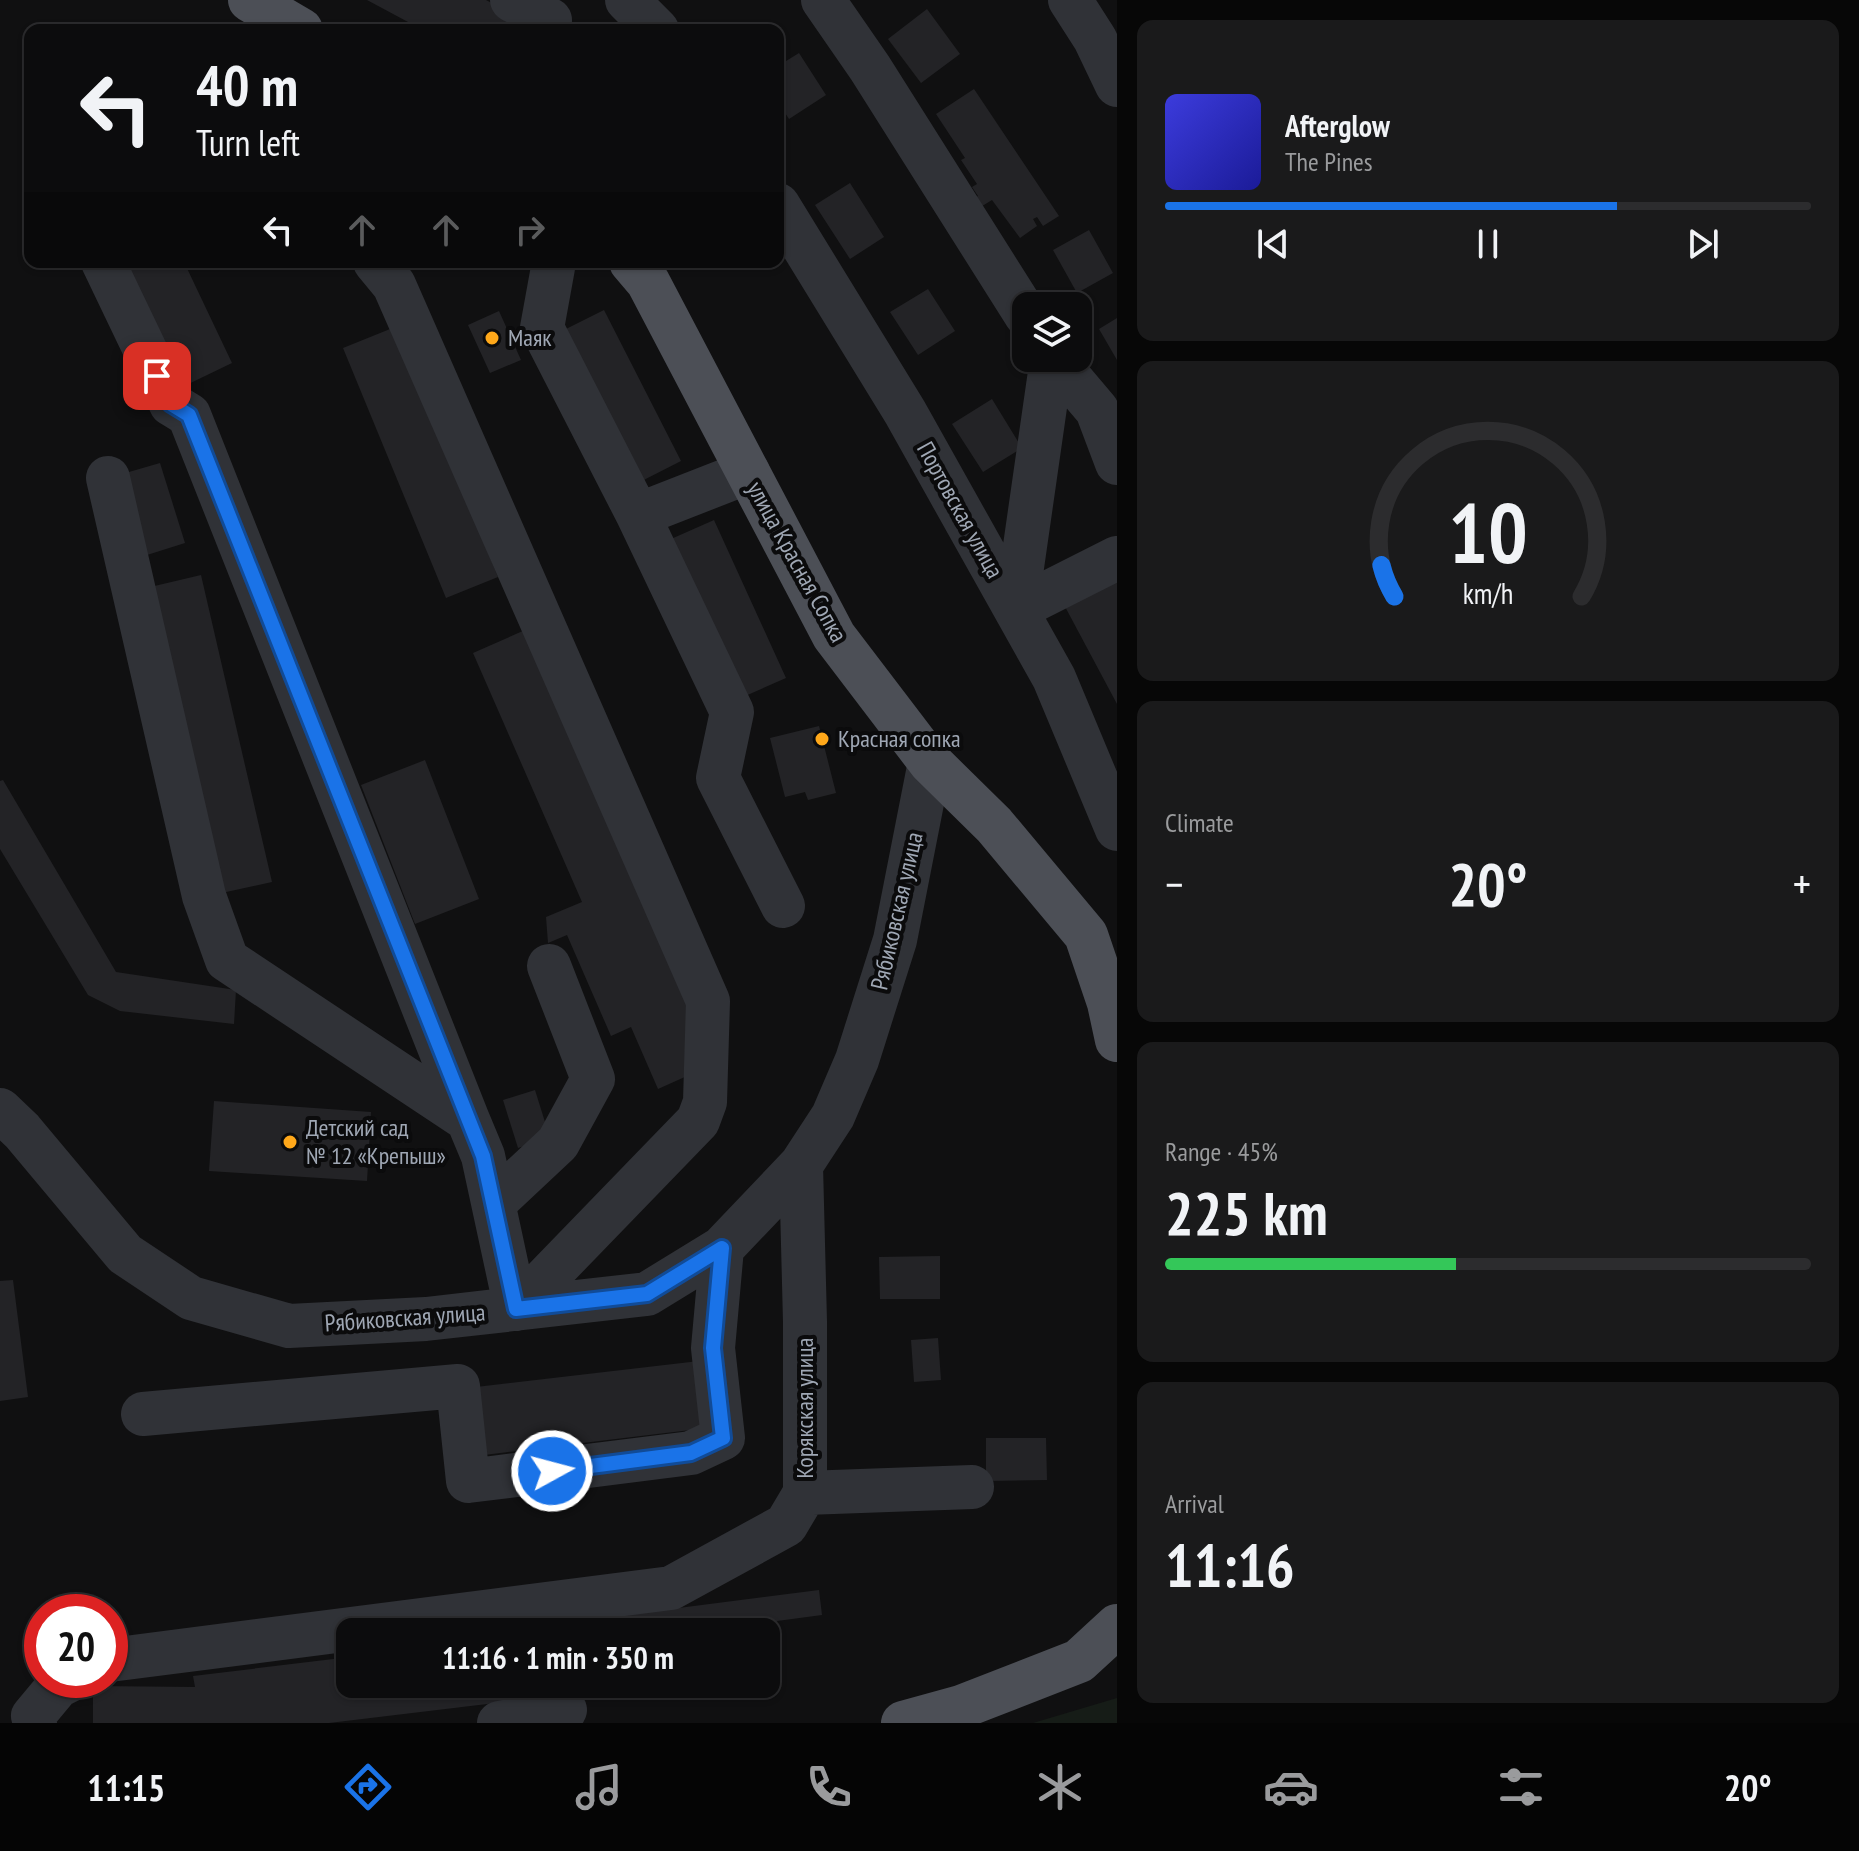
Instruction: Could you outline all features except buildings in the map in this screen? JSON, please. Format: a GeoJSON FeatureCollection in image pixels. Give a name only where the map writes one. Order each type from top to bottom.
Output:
{"type":"FeatureCollection","features":[{"type":"Feature","properties":{"kind":"main road"},"geometry":{"type":"LineString","coordinates":[[250,0],[291,24]]}},
{"type":"Feature","properties":{"kind":"main road","name":"улица Красная Сопка"},"geometry":{"type":"LineString","coordinates":[[636,268],[648,282],[834,636],[930,762],[994,825],[1086,935],[1109,1003],[1117,1040]]}},
{"type":"Feature","properties":{"kind":"main road"},"geometry":{"type":"LineString","coordinates":[[903,1723],[961,1707],[1079,1661],[1117,1626]]}},
{"type":"Feature","properties":{"kind":"street"},"geometry":{"type":"LineString","coordinates":[[627,0],[651,24]]}},
{"type":"Feature","properties":{"kind":"street"},"geometry":{"type":"LineString","coordinates":[[823,0],[870,68],[1012,293]]}},
{"type":"Feature","properties":{"kind":"street"},"geometry":{"type":"LineString","coordinates":[[1070,0],[1095,39],[1117,85]]}},
{"type":"Feature","properties":{"kind":"street","name":"Портовская улица"},"geometry":{"type":"LineString","coordinates":[[784,215],[905,412],[1054,678],[1117,829]]}},
{"type":"Feature","properties":{"kind":"street"},"geometry":{"type":"LineString","coordinates":[[106,268],[171,404],[189,415],[483,1156],[516,1309]]}},
{"type":"Feature","properties":{"kind":"street"},"geometry":{"type":"LineString","coordinates":[[380,268],[394,285],[708,1001],[705,1102],[698,1121],[516,1309]]}},
{"type":"Feature","properties":{"kind":"street"},"geometry":{"type":"LineString","coordinates":[[553,268],[542,328],[638,515],[732,712],[718,778],[783,906]]}},
{"type":"Feature","properties":{"kind":"street"},"geometry":{"type":"LineString","coordinates":[[1016,609],[1051,372]]}},
{"type":"Feature","properties":{"kind":"street"},"geometry":{"type":"LineString","coordinates":[[1065,372],[1097,410],[1117,463]]}},
{"type":"Feature","properties":{"kind":"street"},"geometry":{"type":"LineString","coordinates":[[638,515],[748,472]]}},
{"type":"Feature","properties":{"kind":"street"},"geometry":{"type":"LineString","coordinates":[[108,478],[204,896],[227,960],[468,1120]]}},
{"type":"Feature","properties":{"kind":"street"},"geometry":{"type":"LineString","coordinates":[[1016,609],[1117,558]]}},
{"type":"Feature","properties":{"kind":"street","name":"Рябиковская улица"},"geometry":{"type":"LineString","coordinates":[[0,1110],[22,1131],[125,1254],[191,1298],[289,1326],[426,1319],[647,1294],[722,1248],[801,1165],[833,1116],[857,1060],[895,940],[930,762]]}},
{"type":"Feature","properties":{"kind":"street"},"geometry":{"type":"LineString","coordinates":[[494,1203],[558,1143],[593,1079],[549,966]]}},
{"type":"Feature","properties":{"kind":"street","name":"Корякская улица"},"geometry":{"type":"LineString","coordinates":[[128,1658],[671,1588],[786,1525],[805,1493],[801,1165]]}},
{"type":"Feature","properties":{"kind":"street"},"geometry":{"type":"LineString","coordinates":[[143,1414],[458,1386],[468,1481],[691,1453],[723,1438],[713,1348],[722,1248]]}},
{"type":"Feature","properties":{"kind":"street"},"geometry":{"type":"LineString","coordinates":[[805,1493],[972,1487]]}},
{"type":"Feature","properties":{"kind":"street"},"geometry":{"type":"LineString","coordinates":[[29,1721],[48,1698]]}},
{"type":"Feature","properties":{"kind":"street"},"geometry":{"type":"LineString","coordinates":[[499,1723],[565,1710]]}},
{"type":"Feature","properties":{"kind":"shaded area"},"geometry":{"type":"Polygon","coordinates":[[[1117,1698],[1117,1723],[1033,1723],[1117,1698]]]}},
{"type":"Feature","properties":{"kind":"place","name":"Маяк"},"geometry":{"type":"Point","coordinates":[492,338]}},
{"type":"Feature","properties":{"kind":"place","name":"Красная сопка"},"geometry":{"type":"Point","coordinates":[822,739]}},
{"type":"Feature","properties":{"kind":"place","name":"Детский сад № 12 «Крепыш»"},"geometry":{"type":"Point","coordinates":[290,1142]}},
{"type":"Feature","properties":{"kind":"route"},"geometry":{"type":"LineString","coordinates":[[157,376],[171,404],[189,415],[483,1156],[516,1309],[647,1294],[722,1248],[713,1348],[723,1438],[691,1453],[552,1471]]}}]}
